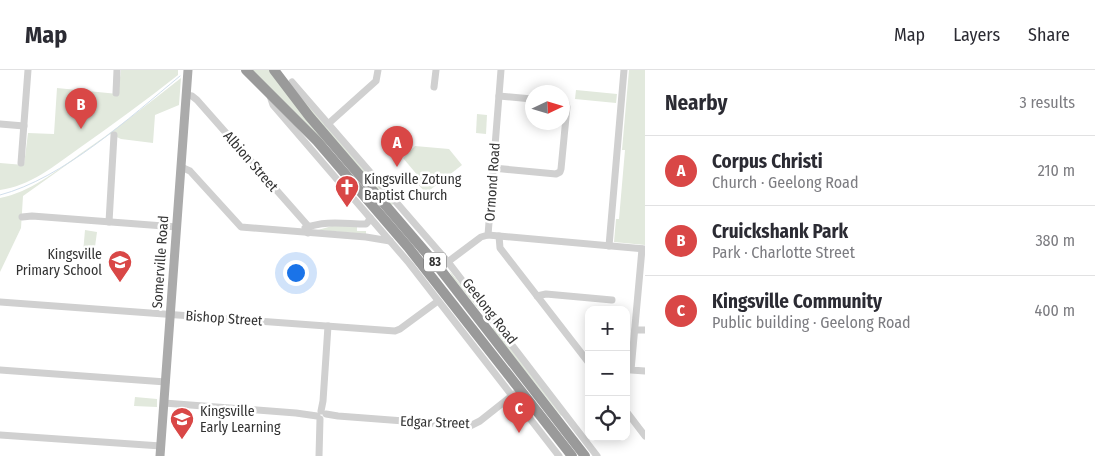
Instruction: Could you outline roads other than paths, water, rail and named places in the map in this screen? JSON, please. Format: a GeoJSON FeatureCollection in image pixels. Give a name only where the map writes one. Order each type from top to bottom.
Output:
{"type":"FeatureCollection","features":[{"type":"Feature","properties":{"kind":"highway","name":"Geelong Road"},"geometry":{"type":"LineString","coordinates":[[246,70],[270,96],[304,127],[440,269]]}},
{"type":"Feature","properties":{"kind":"highway","name":"Geelong Road"},"geometry":{"type":"LineString","coordinates":[[274,70],[304,110],[440,269],[521,389],[572,456]]}},
{"type":"Feature","properties":{"kind":"highway"},"geometry":{"type":"LineString","coordinates":[[324,149],[332,147],[338,150]]}},
{"type":"Feature","properties":{"kind":"highway","name":"Geelong Road"},"geometry":{"type":"LineString","coordinates":[[521,389],[585,456]]}},
{"type":"Feature","properties":{"kind":"main road","name":"Somerville Road"},"geometry":{"type":"LineString","coordinates":[[160,456],[188,70]]}},
{"type":"Feature","properties":{"kind":"street"},"geometry":{"type":"LineString","coordinates":[[21,163],[28,70]]}},
{"type":"Feature","properties":{"kind":"street"},"geometry":{"type":"LineString","coordinates":[[116,93],[117,70]]}},
{"type":"Feature","properties":{"kind":"street"},"geometry":{"type":"LineString","coordinates":[[328,124],[376,82],[378,70]]}},
{"type":"Feature","properties":{"kind":"street"},"geometry":{"type":"LineString","coordinates":[[434,87],[436,70]]}},
{"type":"Feature","properties":{"kind":"street","name":"Ormond Road"},"geometry":{"type":"LineString","coordinates":[[440,269],[481,236],[488,235],[501,70]]}},
{"type":"Feature","properties":{"kind":"street"},"geometry":{"type":"LineString","coordinates":[[609,246],[624,70]]}},
{"type":"Feature","properties":{"kind":"street","name":"Geelong Road"},"geometry":{"type":"LineString","coordinates":[[292,82],[328,124],[440,269],[597,456]]}},
{"type":"Feature","properties":{"kind":"street","name":"Albion Street"},"geometry":{"type":"LineString","coordinates":[[186,95],[192,96],[197,100],[309,230]]}},
{"type":"Feature","properties":{"kind":"street","name":"Geelong Road"},"geometry":{"type":"LineString","coordinates":[[270,96],[272,105],[390,241],[438,300],[521,389],[559,456]]}},
{"type":"Feature","properties":{"kind":"street"},"geometry":{"type":"LineString","coordinates":[[499,96],[525,98]]}},
{"type":"Feature","properties":{"kind":"street"},"geometry":{"type":"LineString","coordinates":[[0,124],[24,126]]}},
{"type":"Feature","properties":{"kind":"street"},"geometry":{"type":"LineString","coordinates":[[492,168],[556,174],[560,172],[562,169],[565,130]]}},
{"type":"Feature","properties":{"kind":"street"},"geometry":{"type":"LineString","coordinates":[[108,222],[114,135]]}},
{"type":"Feature","properties":{"kind":"street"},"geometry":{"type":"LineString","coordinates":[[321,161],[319,154],[324,149]]}},
{"type":"Feature","properties":{"kind":"street"},"geometry":{"type":"LineString","coordinates":[[181,167],[190,171],[239,226],[296,232],[309,230],[332,222],[365,224],[368,223],[370,218]]}},
{"type":"Feature","properties":{"kind":"street"},"geometry":{"type":"LineString","coordinates":[[22,217],[177,227]]}},
{"type":"Feature","properties":{"kind":"street"},"geometry":{"type":"LineString","coordinates":[[309,230],[390,241]]}},
{"type":"Feature","properties":{"kind":"street"},"geometry":{"type":"LineString","coordinates":[[488,235],[643,249],[641,293],[631,370],[645,371]]}},
{"type":"Feature","properties":{"kind":"street"},"geometry":{"type":"LineString","coordinates":[[499,236],[500,248],[585,358]]}},
{"type":"Feature","properties":{"kind":"street"},"geometry":{"type":"LineString","coordinates":[[538,296],[546,294],[612,300]]}},
{"type":"Feature","properties":{"kind":"street","name":"Bishop Street"},"geometry":{"type":"LineString","coordinates":[[0,302],[396,330],[438,300]]}},
{"type":"Feature","properties":{"kind":"street"},"geometry":{"type":"LineString","coordinates":[[319,456],[328,326]]}},
{"type":"Feature","properties":{"kind":"street"},"geometry":{"type":"LineString","coordinates":[[635,330],[645,330]]}},
{"type":"Feature","properties":{"kind":"street"},"geometry":{"type":"LineString","coordinates":[[0,370],[166,382]]}},
{"type":"Feature","properties":{"kind":"street","name":"Edgar Street"},"geometry":{"type":"LineString","coordinates":[[164,403],[468,426],[480,421],[521,389]]}},
{"type":"Feature","properties":{"kind":"street"},"geometry":{"type":"LineString","coordinates":[[630,416],[645,436]]}},
{"type":"Feature","properties":{"kind":"street"},"geometry":{"type":"LineString","coordinates":[[0,434],[161,446]]}},
{"type":"Feature","properties":{"kind":"waterway"},"geometry":{"type":"LineString","coordinates":[[0,195],[24,187],[72,161],[118,128],[180,76]]}},
{"type":"Feature","properties":{"kind":"place","name":"Cruickshank Park"},"geometry":{"type":"Point","coordinates":[81,129]}},
{"type":"Feature","properties":{"kind":"place","name":"Corpus Christi"},"geometry":{"type":"Point","coordinates":[397,167]}},
{"type":"Feature","properties":{"kind":"place","name":"Kingsville Zotung Baptist Church"},"geometry":{"type":"Point","coordinates":[347,208]}},
{"type":"Feature","properties":{"kind":"place","name":"Kingsville Primary School"},"geometry":{"type":"Point","coordinates":[120,283]}},
{"type":"Feature","properties":{"kind":"place","name":"Kingsville Community"},"geometry":{"type":"Point","coordinates":[519,433]}},
{"type":"Feature","properties":{"kind":"place","name":"Kingsville Early Learning"},"geometry":{"type":"Point","coordinates":[182,440]}}]}
